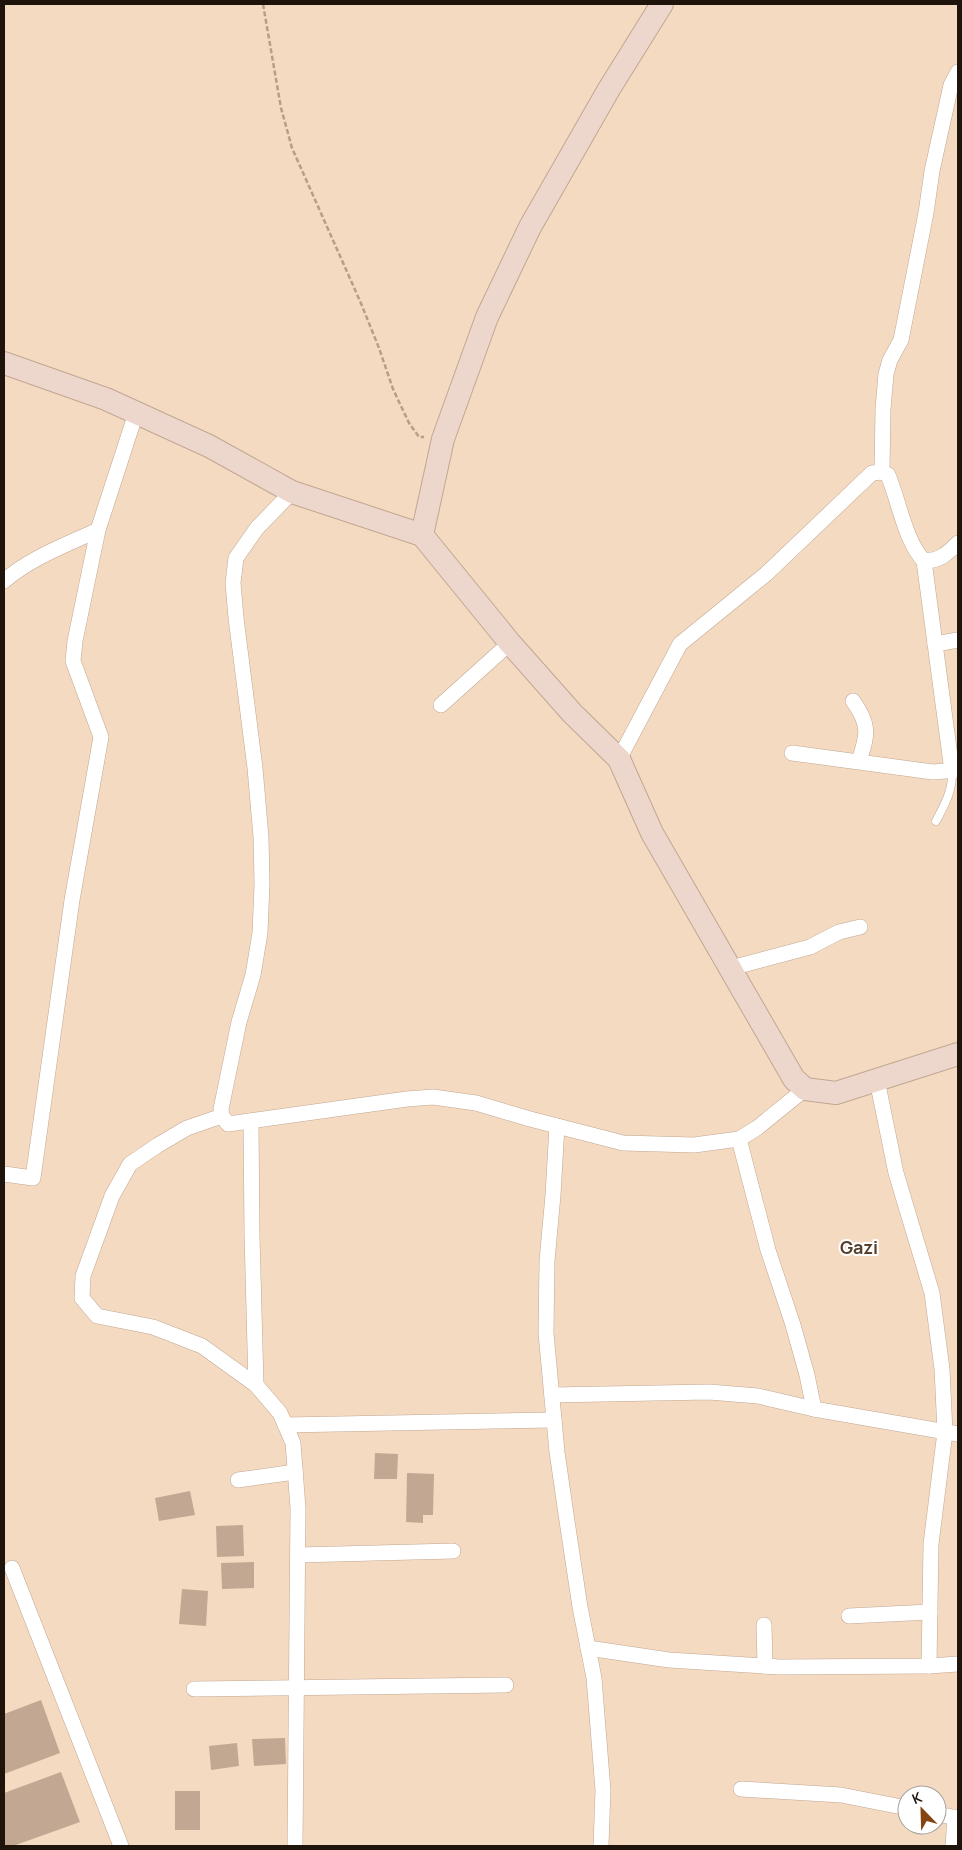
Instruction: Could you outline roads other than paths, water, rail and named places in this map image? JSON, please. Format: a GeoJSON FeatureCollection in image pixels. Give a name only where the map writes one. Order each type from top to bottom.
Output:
{"type":"FeatureCollection","features":[{"type":"Feature","properties":{"kind":"street"},"geometry":{"type":"LineString","coordinates":[[422,535],[443,439],[487,317],[530,227],[609,89],[662,4]]}},
{"type":"Feature","properties":{"kind":"street"},"geometry":{"type":"LineString","coordinates":[[882,472],[886,374],[890,360],[901,340],[926,213],[932,171],[952,85],[958,72]]}},
{"type":"Feature","properties":{"kind":"street"},"geometry":{"type":"LineString","coordinates":[[4,363],[106,399],[210,446],[292,492],[422,535],[510,643],[572,713],[619,759],[652,832],[794,1079],[805,1088],[836,1093],[958,1054]]}},
{"type":"Feature","properties":{"kind":"street"},"geometry":{"type":"LineString","coordinates":[[4,1174],[33,1178],[72,900],[101,738],[73,661],[75,641],[98,530],[136,413]]}},
{"type":"Feature","properties":{"kind":"street"},"geometry":{"type":"LineString","coordinates":[[619,759],[680,644],[766,574],[872,474],[882,472],[888,475],[909,536],[918,555],[924,561],[955,770],[933,772],[792,752]]}},
{"type":"Feature","properties":{"kind":"street"},"geometry":{"type":"LineString","coordinates":[[292,492],[257,528],[236,558],[233,583],[255,768],[261,837],[262,884],[260,933],[253,975],[239,1022],[221,1109],[222,1116],[228,1124],[407,1099],[433,1098],[476,1103],[623,1143],[694,1145],[739,1138],[758,1128],[805,1088]]}},
{"type":"Feature","properties":{"kind":"street"},"geometry":{"type":"LineString","coordinates":[[4,581],[12,574],[48,554],[98,530]]}},
{"type":"Feature","properties":{"kind":"street"},"geometry":{"type":"LineString","coordinates":[[924,561],[942,558],[958,543]]}},
{"type":"Feature","properties":{"kind":"street"},"geometry":{"type":"LineString","coordinates":[[935,644],[958,640]]}},
{"type":"Feature","properties":{"kind":"street"},"geometry":{"type":"LineString","coordinates":[[441,705],[510,643]]}},
{"type":"Feature","properties":{"kind":"street"},"geometry":{"type":"LineString","coordinates":[[854,701],[863,714],[866,727],[866,742],[859,761]]}},
{"type":"Feature","properties":{"kind":"street"},"geometry":{"type":"LineString","coordinates":[[731,968],[810,947],[839,932],[860,927]]}},
{"type":"Feature","properties":{"kind":"street"},"geometry":{"type":"LineString","coordinates":[[877,1080],[896,1173],[932,1293],[952,1433],[931,1544],[929,1666]]}},
{"type":"Feature","properties":{"kind":"street"},"geometry":{"type":"LineString","coordinates":[[222,1116],[187,1128],[130,1164],[112,1196],[83,1276],[82,1298],[97,1316],[153,1327],[202,1346],[256,1385],[280,1413],[293,1443],[298,1508],[295,1846]]}},
{"type":"Feature","properties":{"kind":"street"},"geometry":{"type":"LineString","coordinates":[[251,1121],[256,1385]]}},
{"type":"Feature","properties":{"kind":"street"},"geometry":{"type":"LineString","coordinates":[[556,1126],[553,1195],[546,1261],[546,1333],[566,1521],[594,1678],[603,1790],[601,1846]]}},
{"type":"Feature","properties":{"kind":"street"},"geometry":{"type":"LineString","coordinates":[[739,1138],[775,1274],[803,1358],[814,1409]]}},
{"type":"Feature","properties":{"kind":"street"},"geometry":{"type":"LineString","coordinates":[[552,1395],[709,1392],[758,1396],[814,1409],[952,1433]]}},
{"type":"Feature","properties":{"kind":"street"},"geometry":{"type":"LineString","coordinates":[[285,1425],[554,1420]]}},
{"type":"Feature","properties":{"kind":"street"},"geometry":{"type":"LineString","coordinates":[[238,1480],[295,1472]]}},
{"type":"Feature","properties":{"kind":"street"},"geometry":{"type":"LineString","coordinates":[[298,1555],[453,1551]]}},
{"type":"Feature","properties":{"kind":"street"},"geometry":{"type":"LineString","coordinates":[[12,1568],[121,1846]]}},
{"type":"Feature","properties":{"kind":"street"},"geometry":{"type":"LineString","coordinates":[[850,1616],[930,1612]]}},
{"type":"Feature","properties":{"kind":"street"},"geometry":{"type":"LineString","coordinates":[[764,1625],[765,1666]]}},
{"type":"Feature","properties":{"kind":"street"},"geometry":{"type":"LineString","coordinates":[[588,1648],[669,1660],[765,1666],[929,1666],[958,1664]]}},
{"type":"Feature","properties":{"kind":"street"},"geometry":{"type":"LineString","coordinates":[[194,1689],[506,1685]]}},
{"type":"Feature","properties":{"kind":"street"},"geometry":{"type":"LineString","coordinates":[[741,1789],[841,1795],[897,1806]]}},
{"type":"Feature","properties":{"kind":"street"},"geometry":{"type":"LineString","coordinates":[[953,1846],[956,1818]]}},
{"type":"Feature","properties":{"kind":"lane"},"geometry":{"type":"LineString","coordinates":[[936,821],[953,783],[955,770]]}},
{"type":"Feature","properties":{"kind":"district","name":"Gazi"},"geometry":{"type":"Point","coordinates":[859,1247]}}]}
